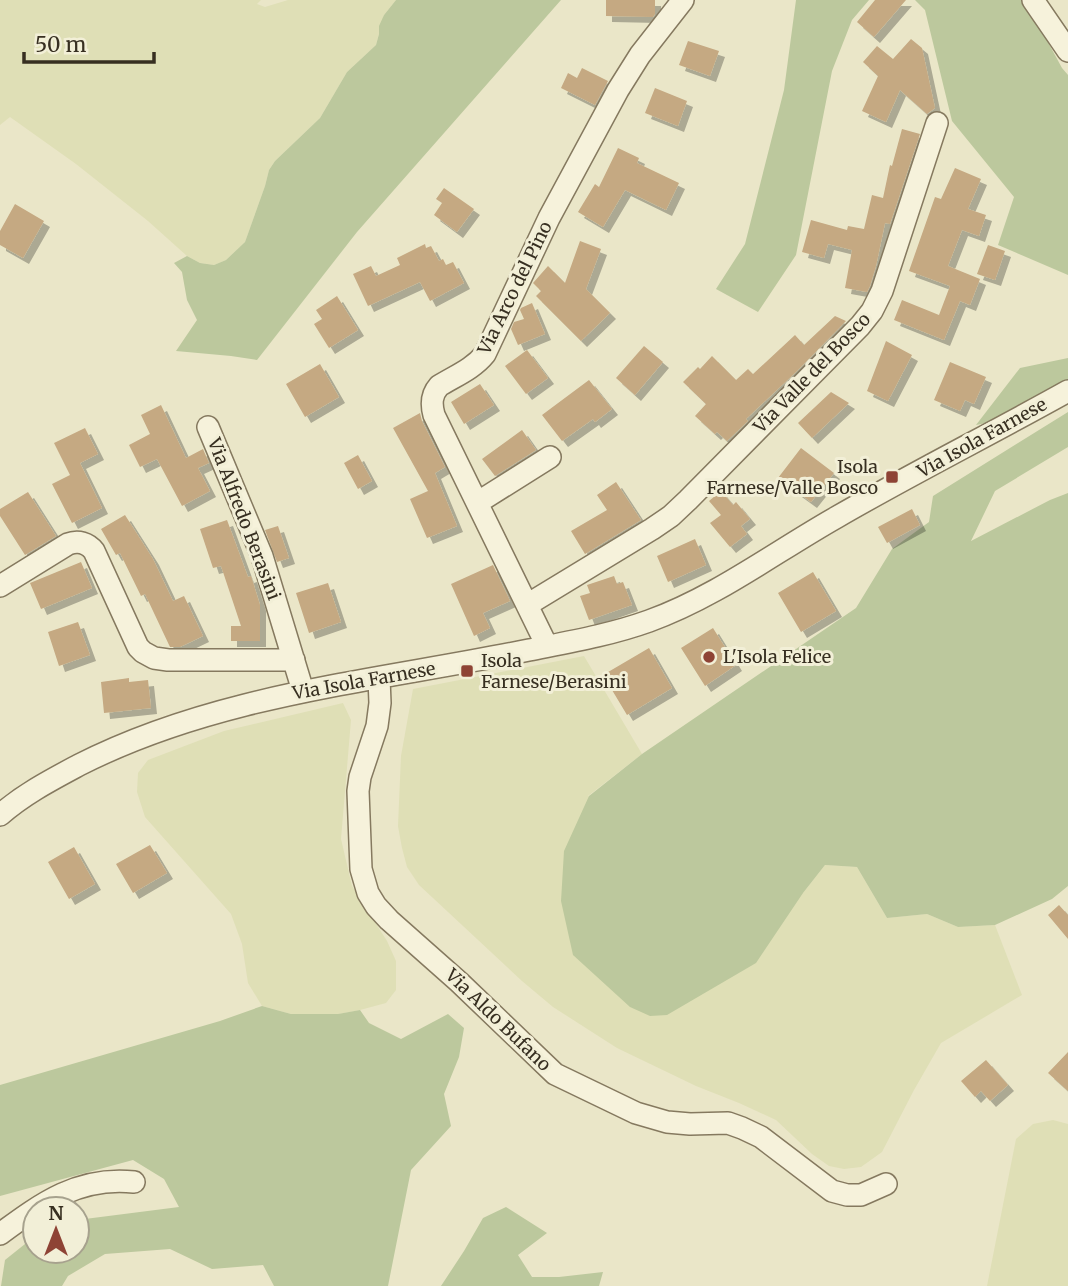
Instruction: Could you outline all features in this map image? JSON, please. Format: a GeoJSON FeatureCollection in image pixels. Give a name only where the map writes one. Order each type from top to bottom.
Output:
{"type":"FeatureCollection","features":[{"type":"Feature","properties":{"kind":"street","name":"Via Arco del Pino"},"geometry":{"type":"LineString","coordinates":[[547,646],[434,415],[433,394],[439,386],[468,369],[485,354],[542,233],[618,90],[683,0]]}},
{"type":"Feature","properties":{"kind":"street"},"geometry":{"type":"LineString","coordinates":[[1033,0],[1068,51]]}},
{"type":"Feature","properties":{"kind":"street","name":"Via Valle del Bosco"},"geometry":{"type":"LineString","coordinates":[[527,605],[671,516],[860,326],[872,311],[882,291],[937,122]]}},
{"type":"Feature","properties":{"kind":"street","name":"Via Isola Farnese"},"geometry":{"type":"LineString","coordinates":[[0,815],[53,778],[122,745],[187,722],[303,691],[547,646],[648,622],[720,587],[836,518],[1068,391]]}},
{"type":"Feature","properties":{"kind":"street","name":"Via Alfredo Berasini"},"geometry":{"type":"LineString","coordinates":[[208,426],[262,556],[303,691]]}},
{"type":"Feature","properties":{"kind":"street"},"geometry":{"type":"LineString","coordinates":[[477,503],[550,457]]}},
{"type":"Feature","properties":{"kind":"street"},"geometry":{"type":"LineString","coordinates":[[0,586],[68,544],[81,543],[94,551],[135,642],[143,652],[168,660],[294,660]]}},
{"type":"Feature","properties":{"kind":"street","name":"Via Aldo Bufano"},"geometry":{"type":"LineString","coordinates":[[379,678],[377,726],[358,790],[361,869],[369,893],[388,920],[459,982],[555,1074],[636,1113],[667,1122],[728,1123],[742,1128],[761,1137],[832,1191],[861,1195],[886,1184]]}},
{"type":"Feature","properties":{"kind":"street"},"geometry":{"type":"LineString","coordinates":[[0,1234],[43,1203],[67,1191],[99,1182],[134,1182]]}},
{"type":"Feature","properties":{"kind":"green space"},"geometry":{"type":"Polygon","coordinates":[[[0,0],[261,0],[257,4],[265,7],[288,0],[396,0],[384,15],[376,45],[347,72],[320,118],[269,170],[245,242],[226,260],[214,265],[200,263],[187,256],[76,164],[10,117],[0,125],[0,0]]]}},
{"type":"Feature","properties":{"kind":"green space"},"geometry":{"type":"Polygon","coordinates":[[[396,0],[561,0],[357,232],[257,360],[176,351],[197,320],[187,300],[182,272],[174,263],[187,256],[200,263],[214,265],[226,260],[245,242],[269,170],[320,118],[347,72],[376,45],[379,26],[396,0]]]}},
{"type":"Feature","properties":{"kind":"green space"},"geometry":{"type":"Polygon","coordinates":[[[796,0],[869,0],[852,20],[832,71],[796,255],[758,312],[716,289],[745,244],[784,90],[796,0]]]}},
{"type":"Feature","properties":{"kind":"green space"},"geometry":{"type":"Polygon","coordinates":[[[915,0],[1025,0],[1068,75],[1068,275],[998,245],[1014,197],[952,121],[925,10],[915,0]]]}},
{"type":"Feature","properties":{"kind":"green space"},"geometry":{"type":"Polygon","coordinates":[[[1068,358],[1068,384],[991,422],[976,425],[1020,368],[1068,358]]]}},
{"type":"Feature","properties":{"kind":"green space"},"geometry":{"type":"Polygon","coordinates":[[[1068,412],[1068,447],[995,491],[971,541],[1068,493],[1068,886],[1052,899],[995,925],[958,927],[927,914],[887,918],[857,867],[825,865],[756,963],[667,1015],[650,1016],[630,1007],[573,955],[561,901],[564,851],[589,796],[642,754],[856,608],[892,549],[929,522],[933,496],[1068,412]]]}},
{"type":"Feature","properties":{"kind":"green space"},"geometry":{"type":"Polygon","coordinates":[[[584,656],[642,754],[588,796],[803,893],[825,865],[857,867],[887,918],[927,914],[958,927],[995,925],[1022,995],[941,1043],[882,1152],[861,1167],[844,1169],[829,1166],[776,1120],[617,1048],[553,1007],[419,885],[407,867],[398,826],[401,756],[413,689],[584,656]]]}},
{"type":"Feature","properties":{"kind":"green space"},"geometry":{"type":"Polygon","coordinates":[[[343,703],[351,720],[341,839],[352,886],[387,941],[396,961],[396,990],[386,1003],[360,1010],[338,1014],[291,1014],[262,1006],[248,983],[242,944],[231,914],[145,817],[137,792],[138,773],[148,760],[224,731],[343,703]]]}},
{"type":"Feature","properties":{"kind":"green space"},"geometry":{"type":"Polygon","coordinates":[[[262,1006],[291,1014],[338,1014],[360,1010],[369,1023],[401,1039],[448,1014],[464,1028],[459,1057],[444,1094],[451,1126],[411,1170],[388,1286],[274,1286],[263,1265],[212,1269],[170,1249],[105,1254],[91,1262],[91,1218],[179,1207],[164,1179],[133,1160],[0,1196],[0,1085],[220,1021],[262,1006]]]}},
{"type":"Feature","properties":{"kind":"green space"},"geometry":{"type":"Polygon","coordinates":[[[1053,1120],[1068,1124],[1068,1286],[987,1286],[1016,1139],[1033,1124],[1053,1120]]]}},
{"type":"Feature","properties":{"kind":"green space"},"geometry":{"type":"Polygon","coordinates":[[[506,1207],[547,1233],[518,1255],[532,1277],[603,1272],[599,1286],[441,1286],[483,1218],[506,1207]]]}},
{"type":"Feature","properties":{"kind":"green space"},"geometry":{"type":"Polygon","coordinates":[[[21,1247],[21,1265],[86,1265],[68,1276],[62,1286],[1,1286],[5,1260],[21,1247]]]}},
{"type":"Feature","properties":{"kind":"building"},"geometry":{"type":"Polygon","coordinates":[[[606,0],[655,0],[655,14],[653,17],[606,16],[606,0]]]}},
{"type":"Feature","properties":{"kind":"building"},"geometry":{"type":"Polygon","coordinates":[[[875,0],[906,0],[874,37],[857,22],[875,0]]]}},
{"type":"Feature","properties":{"kind":"building"},"geometry":{"type":"Polygon","coordinates":[[[911,39],[922,48],[935,108],[927,114],[900,90],[886,122],[862,111],[878,76],[863,62],[877,46],[893,59],[911,39]]]}},
{"type":"Feature","properties":{"kind":"building"},"geometry":{"type":"Polygon","coordinates":[[[688,41],[719,51],[710,76],[679,65],[688,41]]]}},
{"type":"Feature","properties":{"kind":"building"},"geometry":{"type":"Polygon","coordinates":[[[582,68],[608,81],[595,105],[561,88],[568,73],[577,78],[582,68]]]}},
{"type":"Feature","properties":{"kind":"building"},"geometry":{"type":"Polygon","coordinates":[[[655,88],[687,101],[678,126],[645,113],[655,88]]]}},
{"type":"Feature","properties":{"kind":"building"},"geometry":{"type":"Polygon","coordinates":[[[902,129],[920,134],[890,224],[885,223],[870,286],[867,292],[845,288],[852,250],[828,244],[824,258],[802,252],[811,220],[847,230],[848,226],[864,229],[872,195],[883,198],[902,129]]]}},
{"type":"Feature","properties":{"kind":"building"},"geometry":{"type":"Polygon","coordinates":[[[618,148],[639,158],[637,163],[679,183],[666,210],[625,190],[603,227],[578,212],[595,184],[599,187],[618,148]]]}},
{"type":"Feature","properties":{"kind":"building"},"geometry":{"type":"Polygon","coordinates":[[[955,168],[981,179],[968,209],[986,215],[979,236],[962,230],[948,266],[980,279],[970,305],[960,301],[944,340],[894,320],[902,300],[939,315],[950,286],[909,271],[935,197],[941,199],[955,168]]]}},
{"type":"Feature","properties":{"kind":"building"},"geometry":{"type":"Polygon","coordinates":[[[444,188],[474,209],[457,232],[434,215],[442,203],[436,199],[444,188]]]}},
{"type":"Feature","properties":{"kind":"building"},"geometry":{"type":"Polygon","coordinates":[[[15,204],[44,221],[23,258],[0,245],[0,231],[15,204]]]}},
{"type":"Feature","properties":{"kind":"building"},"geometry":{"type":"Polygon","coordinates":[[[580,241],[601,249],[586,289],[610,313],[581,341],[536,296],[541,291],[533,283],[548,266],[565,283],[580,241]]]}},
{"type":"Feature","properties":{"kind":"building"},"geometry":{"type":"Polygon","coordinates":[[[425,244],[426,248],[431,246],[439,261],[443,259],[446,265],[453,262],[464,283],[430,301],[420,282],[368,306],[353,274],[371,266],[376,276],[400,265],[397,258],[425,244]]]}},
{"type":"Feature","properties":{"kind":"building"},"geometry":{"type":"Polygon","coordinates":[[[988,245],[1005,251],[995,280],[977,274],[988,245]]]}},
{"type":"Feature","properties":{"kind":"building"},"geometry":{"type":"Polygon","coordinates":[[[337,296],[358,330],[329,348],[314,324],[322,319],[316,310],[337,296]]]}},
{"type":"Feature","properties":{"kind":"building"},"geometry":{"type":"Polygon","coordinates":[[[532,303],[545,334],[518,345],[511,329],[514,322],[524,319],[521,308],[532,303]]]}},
{"type":"Feature","properties":{"kind":"building"},"geometry":{"type":"Polygon","coordinates":[[[835,316],[846,321],[727,441],[695,416],[706,404],[683,382],[712,356],[736,380],[748,369],[753,374],[795,335],[804,345],[835,316]]]}},
{"type":"Feature","properties":{"kind":"building"},"geometry":{"type":"Polygon","coordinates":[[[886,341],[912,355],[888,401],[867,391],[886,341]]]}},
{"type":"Feature","properties":{"kind":"building"},"geometry":{"type":"Polygon","coordinates":[[[644,346],[663,362],[635,395],[616,378],[644,346]]]}},
{"type":"Feature","properties":{"kind":"building"},"geometry":{"type":"Polygon","coordinates":[[[527,350],[548,378],[526,394],[505,366],[527,350]]]}},
{"type":"Feature","properties":{"kind":"building"},"geometry":{"type":"Polygon","coordinates":[[[950,362],[986,377],[974,404],[965,400],[960,411],[934,400],[950,362]]]}},
{"type":"Feature","properties":{"kind":"building"},"geometry":{"type":"Polygon","coordinates":[[[320,364],[339,397],[305,417],[286,384],[320,364]]]}},
{"type":"Feature","properties":{"kind":"building"},"geometry":{"type":"Polygon","coordinates":[[[589,380],[612,409],[562,441],[542,415],[589,380]]]}},
{"type":"Feature","properties":{"kind":"building"},"geometry":{"type":"Polygon","coordinates":[[[480,384],[494,405],[464,424],[451,402],[480,384]]]}},
{"type":"Feature","properties":{"kind":"building"},"geometry":{"type":"Polygon","coordinates":[[[831,392],[849,403],[812,438],[798,423],[831,392]]]}},
{"type":"Feature","properties":{"kind":"building"},"geometry":{"type":"Polygon","coordinates":[[[161,405],[186,458],[203,449],[209,463],[198,468],[210,491],[182,506],[157,459],[140,467],[129,445],[150,434],[141,415],[161,405]]]}},
{"type":"Feature","properties":{"kind":"building"},"geometry":{"type":"Polygon","coordinates":[[[420,413],[445,467],[435,473],[457,526],[427,538],[410,499],[428,491],[393,428],[420,413]]]}},
{"type":"Feature","properties":{"kind":"building"},"geometry":{"type":"Polygon","coordinates":[[[85,428],[98,454],[80,463],[102,508],[72,523],[52,484],[70,475],[54,443],[85,428]]]}},
{"type":"Feature","properties":{"kind":"building"},"geometry":{"type":"Polygon","coordinates":[[[522,430],[536,450],[495,476],[482,459],[522,430]]]}},
{"type":"Feature","properties":{"kind":"building"},"geometry":{"type":"Polygon","coordinates":[[[801,448],[834,473],[811,502],[778,478],[801,448]]]}},
{"type":"Feature","properties":{"kind":"building"},"geometry":{"type":"Polygon","coordinates":[[[358,455],[372,481],[358,489],[344,463],[358,455]]]}},
{"type":"Feature","properties":{"kind":"building"},"geometry":{"type":"Polygon","coordinates":[[[616,482],[641,520],[585,554],[571,531],[607,510],[597,495],[616,482]]]}},
{"type":"Feature","properties":{"kind":"building"},"geometry":{"type":"Polygon","coordinates":[[[721,491],[733,505],[736,502],[750,519],[741,526],[747,534],[730,547],[710,523],[721,515],[709,501],[721,491]]]}},
{"type":"Feature","properties":{"kind":"building"},"geometry":{"type":"Polygon","coordinates":[[[28,492],[56,536],[25,555],[0,516],[0,509],[28,492]]]}},
{"type":"Feature","properties":{"kind":"building"},"geometry":{"type":"Polygon","coordinates":[[[912,509],[920,525],[887,543],[878,527],[912,509]]]}},
{"type":"Feature","properties":{"kind":"building"},"geometry":{"type":"Polygon","coordinates":[[[125,515],[153,559],[173,601],[184,596],[203,636],[180,647],[170,647],[145,594],[141,596],[120,553],[116,555],[101,529],[125,515]]]}},
{"type":"Feature","properties":{"kind":"building"},"geometry":{"type":"Polygon","coordinates":[[[227,520],[248,577],[251,576],[260,605],[260,641],[231,641],[231,626],[241,626],[221,566],[213,568],[200,529],[227,520]]]}},
{"type":"Feature","properties":{"kind":"building"},"geometry":{"type":"Polygon","coordinates":[[[278,526],[289,558],[277,562],[265,530],[278,526]]]}},
{"type":"Feature","properties":{"kind":"building"},"geometry":{"type":"Polygon","coordinates":[[[695,539],[706,565],[668,582],[657,556],[695,539]]]}},
{"type":"Feature","properties":{"kind":"building"},"geometry":{"type":"Polygon","coordinates":[[[81,562],[92,588],[41,609],[30,583],[81,562]]]}},
{"type":"Feature","properties":{"kind":"building"},"geometry":{"type":"Polygon","coordinates":[[[493,565],[510,601],[483,613],[490,628],[474,636],[451,584],[493,565]]]}},
{"type":"Feature","properties":{"kind":"building"},"geometry":{"type":"Polygon","coordinates":[[[813,572],[836,611],[801,632],[778,593],[813,572]]]}},
{"type":"Feature","properties":{"kind":"building"},"geometry":{"type":"Polygon","coordinates":[[[614,576],[617,584],[623,582],[632,605],[589,620],[580,596],[590,593],[587,585],[614,576]]]}},
{"type":"Feature","properties":{"kind":"building"},"geometry":{"type":"Polygon","coordinates":[[[328,583],[341,622],[309,633],[296,593],[328,583]]]}},
{"type":"Feature","properties":{"kind":"building"},"geometry":{"type":"Polygon","coordinates":[[[78,622],[90,655],[59,666],[48,632],[78,622]]]}},
{"type":"Feature","properties":{"kind":"building","name":"L'Isola Felice"},"geometry":{"type":"Polygon","coordinates":[[[713,628],[736,665],[705,686],[681,648],[713,628]]]}},
{"type":"Feature","properties":{"kind":"building"},"geometry":{"type":"Polygon","coordinates":[[[649,648],[672,688],[627,715],[603,675],[649,648]]]}},
{"type":"Feature","properties":{"kind":"building"},"geometry":{"type":"Polygon","coordinates":[[[129,678],[129,682],[148,680],[151,708],[104,713],[101,682],[129,678]]]}},
{"type":"Feature","properties":{"kind":"building"},"geometry":{"type":"Polygon","coordinates":[[[150,845],[167,873],[133,893],[116,864],[150,845]]]}},
{"type":"Feature","properties":{"kind":"building"},"geometry":{"type":"Polygon","coordinates":[[[74,847],[95,884],[69,899],[48,862],[74,847]]]}},
{"type":"Feature","properties":{"kind":"building"},"geometry":{"type":"Polygon","coordinates":[[[1059,905],[1068,915],[1068,939],[1048,915],[1059,905]]]}},
{"type":"Feature","properties":{"kind":"building"},"geometry":{"type":"Polygon","coordinates":[[[1068,1052],[1068,1091],[1048,1073],[1068,1052]]]}},
{"type":"Feature","properties":{"kind":"building"},"geometry":{"type":"Polygon","coordinates":[[[986,1060],[1008,1085],[990,1101],[981,1091],[975,1097],[961,1081],[986,1060]]]}},
{"type":"Feature","properties":{"kind":"place","name":"Isola Farnese/Valle Bosco"},"geometry":{"type":"Point","coordinates":[892,477]}},
{"type":"Feature","properties":{"kind":"place","name":"L'Isola Felice"},"geometry":{"type":"Point","coordinates":[709,657]}},
{"type":"Feature","properties":{"kind":"place","name":"Isola Farnese/Berasini"},"geometry":{"type":"Point","coordinates":[467,671]}}]}
